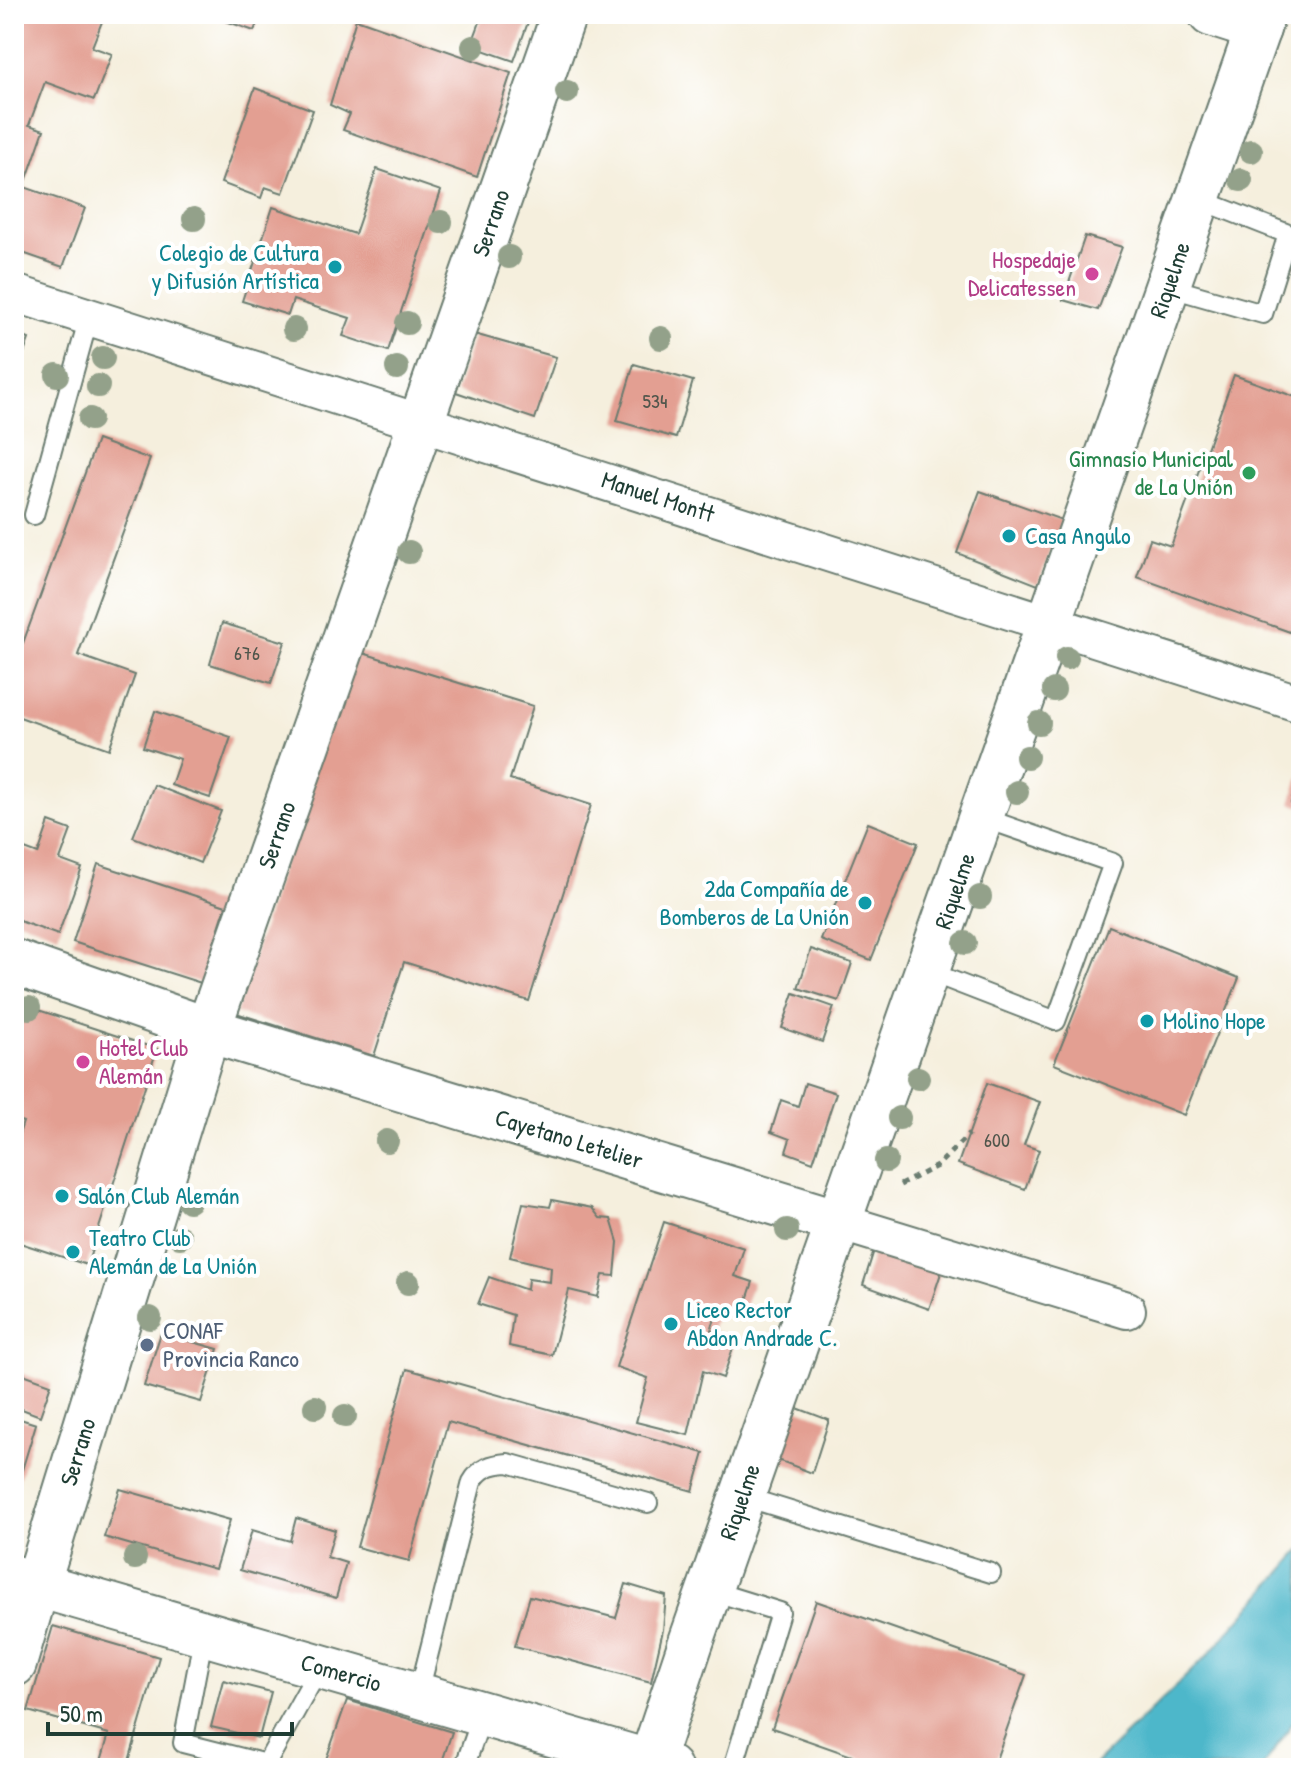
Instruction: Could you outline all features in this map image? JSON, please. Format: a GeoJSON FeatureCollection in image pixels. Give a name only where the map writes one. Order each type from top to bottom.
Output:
{"type":"FeatureCollection","features":[{"type":"Feature","properties":{"kind":"main road","name":"Serrano"},"geometry":{"type":"LineString","coordinates":[[14,1664],[26,1582],[208,1030],[564,14]]}},
{"type":"Feature","properties":{"kind":"main road"},"geometry":{"type":"LineString","coordinates":[[1211,14],[1261,21]]}},
{"type":"Feature","properties":{"kind":"main road","name":"Riquelme"},"geometry":{"type":"LineString","coordinates":[[656,1766],[709,1590],[1261,21]]}},
{"type":"Feature","properties":{"kind":"main road","name":"Cayetano Letelier"},"geometry":{"type":"LineString","coordinates":[[14,962],[208,1030],[839,1222]]}},
{"type":"Feature","properties":{"kind":"main road","name":"Comercio"},"geometry":{"type":"LineString","coordinates":[[26,1582],[656,1766]]}},
{"type":"Feature","properties":{"kind":"street","name":"Manuel Montt"},"geometry":{"type":"LineString","coordinates":[[14,293],[1301,704]]}},
{"type":"Feature","properties":{"kind":"street","name":"Cayetano Letelier"},"geometry":{"type":"LineString","coordinates":[[839,1222],[1127,1310]]}},
{"type":"Feature","properties":{"kind":"lane"},"geometry":{"type":"LineString","coordinates":[[1168,287],[1263,314],[1288,234],[1199,199]]}},
{"type":"Feature","properties":{"kind":"lane"},"geometry":{"type":"LineString","coordinates":[[34,515],[89,317]]}},
{"type":"Feature","properties":{"kind":"lane"},"geometry":{"type":"LineString","coordinates":[[927,971],[1056,1021],[1113,863],[981,817]]}},
{"type":"Feature","properties":{"kind":"lane"},"geometry":{"type":"LineString","coordinates":[[418,1696],[472,1482],[483,1469],[495,1463],[508,1463],[648,1503]]}},
{"type":"Feature","properties":{"kind":"lane"},"geometry":{"type":"LineString","coordinates":[[742,1496],[991,1573]]}},
{"type":"Feature","properties":{"kind":"lane"},"geometry":{"type":"LineString","coordinates":[[709,1590],[780,1612],[733,1768]]}},
{"type":"Feature","properties":{"kind":"lane"},"geometry":{"type":"LineString","coordinates":[[204,1633],[183,1743],[266,1764],[320,1667]]}},
{"type":"Feature","properties":{"kind":"lane"},"geometry":{"type":"LineString","coordinates":[[464,1768],[483,1714]]}},
{"type":"Feature","properties":{"kind":"path"},"geometry":{"type":"LineString","coordinates":[[900,1185],[937,1166],[969,1134]]}},
{"type":"Feature","properties":{"kind":"water"},"geometry":{"type":"Polygon","coordinates":[[[1301,1550],[1301,1711],[1262,1768],[1091,1768],[1209,1654],[1301,1550]]]}},
{"type":"Feature","properties":{"kind":"building"},"geometry":{"type":"Polygon","coordinates":[[[21,14],[105,14],[92,47],[112,54],[94,100],[45,82],[29,125],[44,130],[24,187],[85,208],[63,267],[14,250],[14,32],[21,14]]]}},
{"type":"Feature","properties":{"kind":"building"},"geometry":{"type":"Polygon","coordinates":[[[206,14],[261,14],[254,31],[206,14]]]}},
{"type":"Feature","properties":{"kind":"building"},"geometry":{"type":"Polygon","coordinates":[[[483,14],[531,14],[514,61],[471,46],[483,14]]]}},
{"type":"Feature","properties":{"kind":"building"},"geometry":{"type":"Polygon","coordinates":[[[356,19],[511,73],[477,177],[343,130],[350,114],[330,105],[356,19]]]}},
{"type":"Feature","properties":{"kind":"building"},"geometry":{"type":"Polygon","coordinates":[[[255,88],[313,110],[283,193],[265,187],[261,198],[221,183],[255,88]]]}},
{"type":"Feature","properties":{"kind":"building","name":"Colegio de Cultura y Difusión Artística"},"geometry":{"type":"Polygon","coordinates":[[[377,169],[441,191],[388,351],[343,336],[350,318],[293,300],[288,315],[242,301],[273,207],[355,234],[377,169]]]}},
{"type":"Feature","properties":{"kind":"building","name":"Hospedaje Delicatessen"},"geometry":{"type":"Polygon","coordinates":[[[1085,236],[1122,247],[1098,310],[1063,300],[1085,236]]]}},
{"type":"Feature","properties":{"kind":"building"},"geometry":{"type":"Polygon","coordinates":[[[1301,240],[1301,269],[1292,265],[1301,240]]]}},
{"type":"Feature","properties":{"kind":"building"},"geometry":{"type":"Polygon","coordinates":[[[14,333],[29,339],[14,381],[14,333]]]}},
{"type":"Feature","properties":{"kind":"building"},"geometry":{"type":"Polygon","coordinates":[[[474,334],[556,357],[535,419],[456,392],[474,334]]]}},
{"type":"Feature","properties":{"kind":"building"},"geometry":{"type":"Polygon","coordinates":[[[634,364],[693,381],[676,438],[617,421],[634,364]]]}},
{"type":"Feature","properties":{"kind":"building","name":"Gimnasio Municipal de La Unión"},"geometry":{"type":"Polygon","coordinates":[[[1234,375],[1301,399],[1301,636],[1137,577],[1150,539],[1171,546],[1234,375]]]}},
{"type":"Feature","properties":{"kind":"building"},"geometry":{"type":"Polygon","coordinates":[[[97,440],[150,459],[78,655],[135,675],[109,749],[14,715],[14,640],[23,643],[97,440]]]}},
{"type":"Feature","properties":{"kind":"building","name":"Casa Angulo"},"geometry":{"type":"Polygon","coordinates":[[[980,491],[1062,520],[1038,585],[957,553],[980,491]]]}},
{"type":"Feature","properties":{"kind":"building"},"geometry":{"type":"Polygon","coordinates":[[[222,623],[285,642],[271,683],[210,664],[222,623]]]}},
{"type":"Feature","properties":{"kind":"building"},"geometry":{"type":"Polygon","coordinates":[[[350,649],[533,706],[510,779],[591,805],[529,1001],[404,962],[374,1056],[236,1013],[350,649]]]}},
{"type":"Feature","properties":{"kind":"building"},"geometry":{"type":"Polygon","coordinates":[[[155,711],[231,737],[210,798],[171,785],[180,759],[143,747],[155,711]]]}},
{"type":"Feature","properties":{"kind":"building"},"geometry":{"type":"Polygon","coordinates":[[[1301,774],[1301,807],[1291,803],[1301,774]]]}},
{"type":"Feature","properties":{"kind":"building"},"geometry":{"type":"Polygon","coordinates":[[[154,785],[221,811],[200,863],[133,837],[154,785]]]}},
{"type":"Feature","properties":{"kind":"building"},"geometry":{"type":"Polygon","coordinates":[[[49,822],[71,830],[60,860],[82,868],[58,935],[14,919],[14,845],[38,854],[49,822]]]}},
{"type":"Feature","properties":{"kind":"building","name":"2da Compañía de Bomberos de La Unión"},"geometry":{"type":"Polygon","coordinates":[[[868,823],[918,843],[871,960],[821,940],[868,823]]]}},
{"type":"Feature","properties":{"kind":"building"},"geometry":{"type":"Polygon","coordinates":[[[98,864],[226,906],[201,983],[73,942],[98,864]]]}},
{"type":"Feature","properties":{"kind":"building","name":"Molino Hope"},"geometry":{"type":"Polygon","coordinates":[[[1109,926],[1239,978],[1184,1115],[1054,1064],[1109,926]]]}},
{"type":"Feature","properties":{"kind":"building"},"geometry":{"type":"Polygon","coordinates":[[[811,949],[852,963],[839,1001],[798,988],[811,949]]]}},
{"type":"Feature","properties":{"kind":"building"},"geometry":{"type":"Polygon","coordinates":[[[794,993],[834,1007],[822,1042],[782,1028],[794,993]]]}},
{"type":"Feature","properties":{"kind":"building","name":"Salón Club Alemán"},"geometry":{"type":"Polygon","coordinates":[[[14,1002],[157,1049],[87,1265],[14,1241],[14,1150],[23,1122],[14,1119],[14,1002]]]}},
{"type":"Feature","properties":{"kind":"building"},"geometry":{"type":"Polygon","coordinates":[[[805,1083],[836,1093],[813,1162],[786,1152],[790,1139],[771,1132],[781,1100],[798,1106],[805,1083]]]}},
{"type":"Feature","properties":{"kind":"building"},"geometry":{"type":"Polygon","coordinates":[[[987,1083],[1040,1102],[1024,1145],[1039,1150],[1025,1189],[958,1164],[987,1083]]]}},
{"type":"Feature","properties":{"kind":"building"},"geometry":{"type":"Polygon","coordinates":[[[552,1200],[592,1208],[600,1218],[611,1219],[618,1242],[615,1276],[603,1275],[598,1297],[569,1290],[552,1355],[509,1346],[513,1315],[478,1304],[489,1277],[527,1290],[528,1279],[550,1282],[551,1267],[510,1257],[523,1203],[550,1207],[552,1200]]]}},
{"type":"Feature","properties":{"kind":"building","name":"Liceo Rector Abdon Andrade C."},"geometry":{"type":"Polygon","coordinates":[[[664,1222],[744,1248],[735,1276],[753,1282],[741,1318],[718,1310],[711,1330],[736,1339],[723,1378],[703,1371],[688,1435],[636,1422],[648,1378],[616,1367],[664,1222]]]}},
{"type":"Feature","properties":{"kind":"building"},"geometry":{"type":"Polygon","coordinates":[[[876,1244],[943,1267],[929,1309],[863,1285],[876,1244]]]}},
{"type":"Feature","properties":{"kind":"building"},"geometry":{"type":"Polygon","coordinates":[[[161,1333],[218,1349],[201,1402],[144,1386],[161,1333]]]}},
{"type":"Feature","properties":{"kind":"building"},"geometry":{"type":"Polygon","coordinates":[[[407,1369],[704,1453],[693,1491],[448,1422],[409,1561],[357,1547],[407,1369]]]}},
{"type":"Feature","properties":{"kind":"building"},"geometry":{"type":"Polygon","coordinates":[[[15,1371],[51,1384],[40,1416],[14,1406],[15,1371]]]}},
{"type":"Feature","properties":{"kind":"building"},"geometry":{"type":"Polygon","coordinates":[[[797,1408],[829,1420],[812,1473],[778,1460],[797,1408]]]}},
{"type":"Feature","properties":{"kind":"building"},"geometry":{"type":"Polygon","coordinates":[[[14,1417],[36,1424],[15,1493],[14,1493],[14,1417]]]}},
{"type":"Feature","properties":{"kind":"building"},"geometry":{"type":"Polygon","coordinates":[[[120,1489],[230,1520],[215,1569],[104,1537],[120,1489]]]}},
{"type":"Feature","properties":{"kind":"building"},"geometry":{"type":"Polygon","coordinates":[[[296,1518],[335,1530],[327,1557],[346,1563],[336,1598],[240,1570],[252,1530],[290,1541],[296,1518]]]}},
{"type":"Feature","properties":{"kind":"building"},"geometry":{"type":"Polygon","coordinates":[[[626,1584],[666,1596],[663,1630],[651,1682],[515,1646],[530,1596],[616,1618],[626,1584]]]}},
{"type":"Feature","properties":{"kind":"building"},"geometry":{"type":"Polygon","coordinates":[[[816,1601],[1026,1675],[993,1768],[886,1768],[772,1728],[816,1601]]]}},
{"type":"Feature","properties":{"kind":"building"},"geometry":{"type":"Polygon","coordinates":[[[53,1626],[159,1657],[127,1768],[99,1768],[109,1734],[28,1711],[53,1626]]]}},
{"type":"Feature","properties":{"kind":"building"},"geometry":{"type":"Polygon","coordinates":[[[223,1680],[271,1692],[259,1738],[211,1727],[223,1680]]]}},
{"type":"Feature","properties":{"kind":"building"},"geometry":{"type":"Polygon","coordinates":[[[347,1700],[452,1732],[440,1768],[323,1768],[347,1700]]]}},
{"type":"Feature","properties":{"kind":"place","name":"Colegio de Cultura y Difusión Artística"},"geometry":{"type":"Point","coordinates":[335,267]}},
{"type":"Feature","properties":{"kind":"place","name":"Hospedaje Delicatessen"},"geometry":{"type":"Point","coordinates":[1092,274]}},
{"type":"Feature","properties":{"kind":"place","name":"Gimnasio Municipal de La Unión"},"geometry":{"type":"Point","coordinates":[1249,473]}},
{"type":"Feature","properties":{"kind":"place","name":"Casa Angulo"},"geometry":{"type":"Point","coordinates":[1009,536]}},
{"type":"Feature","properties":{"kind":"place","name":"2da Compañía de Bomberos de La Unión"},"geometry":{"type":"Point","coordinates":[865,903]}},
{"type":"Feature","properties":{"kind":"place","name":"Molino Hope"},"geometry":{"type":"Point","coordinates":[1147,1021]}},
{"type":"Feature","properties":{"kind":"place","name":"Hotel Club Alemán"},"geometry":{"type":"Point","coordinates":[83,1062]}},
{"type":"Feature","properties":{"kind":"place","name":"Salón Club Alemán"},"geometry":{"type":"Point","coordinates":[62,1196]}},
{"type":"Feature","properties":{"kind":"place","name":"Teatro Club Alemán de La Unión"},"geometry":{"type":"Point","coordinates":[73,1252]}},
{"type":"Feature","properties":{"kind":"place","name":"Liceo Rector Abdon Andrade C."},"geometry":{"type":"Point","coordinates":[671,1324]}},
{"type":"Feature","properties":{"kind":"place","name":"CONAF Provincia Ranco"},"geometry":{"type":"Point","coordinates":[147,1345]}}]}
